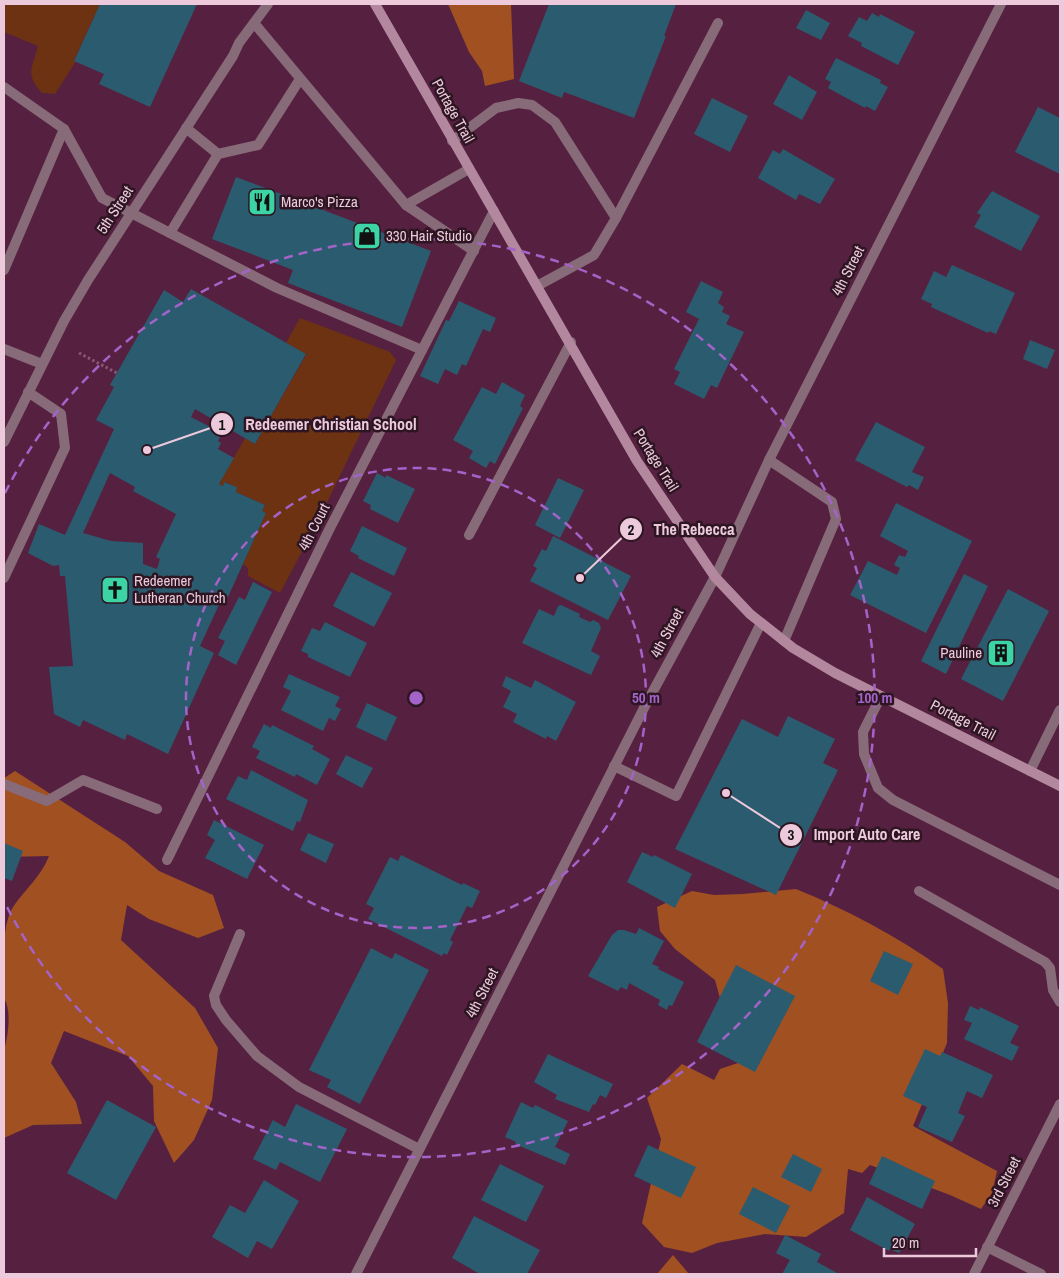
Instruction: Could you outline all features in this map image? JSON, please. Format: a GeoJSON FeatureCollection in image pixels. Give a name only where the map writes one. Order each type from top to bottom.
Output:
{"type":"FeatureCollection","features":[{"type":"Feature","properties":{"kind":"main road","name":"Portage Trail"},"geometry":{"type":"LineString","coordinates":[[375,4],[452,141],[571,342],[637,461],[715,577],[761,623],[784,641],[835,672],[1060,786]]}},
{"type":"Feature","properties":{"kind":"street","name":"5th Street"},"geometry":{"type":"LineString","coordinates":[[4,442],[42,364],[88,280],[268,4]]}},
{"type":"Feature","properties":{"kind":"street","name":"4th Street"},"geometry":{"type":"LineString","coordinates":[[356,1274],[614,766],[715,577],[769,460],[1001,4]]}},
{"type":"Feature","properties":{"kind":"street"},"geometry":{"type":"LineString","coordinates":[[254,23],[406,205],[474,251]]}},
{"type":"Feature","properties":{"kind":"street"},"geometry":{"type":"LineString","coordinates":[[537,286],[594,255],[616,218],[718,23]]}},
{"type":"Feature","properties":{"kind":"street"},"geometry":{"type":"LineString","coordinates":[[170,233],[218,154],[258,146],[300,79]]}},
{"type":"Feature","properties":{"kind":"street"},"geometry":{"type":"LineString","coordinates":[[4,87],[64,129],[102,198],[277,288],[422,350]]}},
{"type":"Feature","properties":{"kind":"street"},"geometry":{"type":"LineString","coordinates":[[452,141],[496,108],[518,103],[532,105],[555,122],[616,218]]}},
{"type":"Feature","properties":{"kind":"street"},"geometry":{"type":"LineString","coordinates":[[186,128],[218,154]]}},
{"type":"Feature","properties":{"kind":"street"},"geometry":{"type":"LineString","coordinates":[[4,270],[64,129]]}},
{"type":"Feature","properties":{"kind":"street"},"geometry":{"type":"LineString","coordinates":[[406,205],[469,169]]}},
{"type":"Feature","properties":{"kind":"street","name":"4th Court"},"geometry":{"type":"LineString","coordinates":[[167,860],[330,528],[494,211]]}},
{"type":"Feature","properties":{"kind":"street"},"geometry":{"type":"LineString","coordinates":[[469,535],[571,342]]}},
{"type":"Feature","properties":{"kind":"street"},"geometry":{"type":"LineString","coordinates":[[4,349],[42,364]]}},
{"type":"Feature","properties":{"kind":"street"},"geometry":{"type":"LineString","coordinates":[[4,578],[65,448],[61,414],[28,392]]}},
{"type":"Feature","properties":{"kind":"street"},"geometry":{"type":"LineString","coordinates":[[769,460],[832,502],[836,518],[784,641]]}},
{"type":"Feature","properties":{"kind":"street"},"geometry":{"type":"LineString","coordinates":[[614,766],[676,796],[761,623]]}},
{"type":"Feature","properties":{"kind":"street"},"geometry":{"type":"LineString","coordinates":[[881,696],[863,732],[864,754],[869,771],[878,788],[893,800],[1060,885]]}},
{"type":"Feature","properties":{"kind":"street"},"geometry":{"type":"LineString","coordinates":[[1030,770],[1060,710]]}},
{"type":"Feature","properties":{"kind":"street"},"geometry":{"type":"LineString","coordinates":[[4,784],[47,801],[83,780],[157,809]]}},
{"type":"Feature","properties":{"kind":"street"},"geometry":{"type":"LineString","coordinates":[[919,891],[1045,962],[1050,968],[1053,990],[1060,1002]]}},
{"type":"Feature","properties":{"kind":"street"},"geometry":{"type":"LineString","coordinates":[[240,934],[214,996],[216,1005],[226,1020],[257,1056],[299,1087],[420,1149]]}},
{"type":"Feature","properties":{"kind":"street","name":"3rd Street"},"geometry":{"type":"LineString","coordinates":[[974,1274],[1059,1109]]}},
{"type":"Feature","properties":{"kind":"street"},"geometry":{"type":"LineString","coordinates":[[987,1247],[1041,1274]]}},
{"type":"Feature","properties":{"kind":"path"},"geometry":{"type":"LineString","coordinates":[[79,353],[117,373]]}},
{"type":"Feature","properties":{"kind":"shaded area"},"geometry":{"type":"Polygon","coordinates":[[[4,4],[100,4],[74,60],[76,61],[55,94],[42,93],[33,81],[31,71],[38,46],[4,32],[4,4]]]}},
{"type":"Feature","properties":{"kind":"shaded area"},"geometry":{"type":"Polygon","coordinates":[[[448,4],[511,4],[514,79],[485,86],[482,71],[469,52],[448,4]]]}},
{"type":"Feature","properties":{"kind":"shaded area"},"geometry":{"type":"Polygon","coordinates":[[[300,318],[390,352],[396,360],[315,527],[280,593],[248,576],[248,568],[243,564],[266,513],[262,511],[265,505],[236,492],[237,487],[225,482],[223,486],[219,484],[245,438],[255,444],[306,355],[286,343],[300,318]]]}},
{"type":"Feature","properties":{"kind":"shaded area"},"geometry":{"type":"Polygon","coordinates":[[[15,771],[125,842],[159,871],[213,895],[224,928],[198,938],[149,919],[127,905],[121,940],[195,1008],[218,1048],[212,1100],[194,1140],[174,1163],[154,1121],[153,1086],[128,1056],[64,1031],[51,1063],[76,1102],[82,1124],[33,1125],[4,1138],[4,1050],[7,1038],[8,1010],[4,998],[4,938],[13,907],[37,877],[49,856],[4,857],[4,778],[15,771]]]}},
{"type":"Feature","properties":{"kind":"shaded area"},"geometry":{"type":"Polygon","coordinates":[[[796,889],[871,924],[943,969],[948,1003],[947,1043],[913,1126],[997,1171],[992,1193],[981,1209],[950,1195],[870,1165],[862,1173],[848,1169],[844,1213],[806,1237],[765,1234],[717,1243],[692,1253],[664,1247],[642,1223],[661,1139],[647,1098],[682,1064],[714,1080],[720,1069],[738,1063],[715,980],[675,949],[660,931],[657,907],[692,891],[714,895],[796,889]]]}},
{"type":"Feature","properties":{"kind":"shaded area"},"geometry":{"type":"Polygon","coordinates":[[[673,1255],[689,1274],[657,1274],[673,1255]]]}},
{"type":"Feature","properties":{"kind":"building"},"geometry":{"type":"Polygon","coordinates":[[[100,4],[197,4],[150,107],[99,84],[104,74],[74,61],[100,4]]]}},
{"type":"Feature","properties":{"kind":"building"},"geometry":{"type":"Polygon","coordinates":[[[549,4],[676,4],[664,36],[666,36],[634,118],[564,92],[562,98],[519,81],[549,4]]]}},
{"type":"Feature","properties":{"kind":"building"},"geometry":{"type":"Polygon","coordinates":[[[806,10],[830,23],[821,40],[796,28],[806,10]]]}},
{"type":"Feature","properties":{"kind":"building"},"geometry":{"type":"Polygon","coordinates":[[[872,13],[879,17],[880,14],[915,32],[898,65],[861,46],[862,43],[848,36],[859,17],[867,21],[872,13]]]}},
{"type":"Feature","properties":{"kind":"building"},"geometry":{"type":"Polygon","coordinates":[[[836,58],[881,80],[880,83],[888,87],[875,111],[866,106],[865,108],[828,88],[831,82],[825,79],[836,58]]]}},
{"type":"Feature","properties":{"kind":"building"},"geometry":{"type":"Polygon","coordinates":[[[789,75],[817,92],[802,120],[773,104],[789,75]]]}},
{"type":"Feature","properties":{"kind":"building"},"geometry":{"type":"Polygon","coordinates":[[[712,98],[748,116],[730,152],[694,134],[712,98]]]}},
{"type":"Feature","properties":{"kind":"building"},"geometry":{"type":"Polygon","coordinates":[[[1038,107],[1060,118],[1060,174],[1015,152],[1038,107]]]}},
{"type":"Feature","properties":{"kind":"building"},"geometry":{"type":"Polygon","coordinates":[[[783,149],[835,179],[820,204],[799,194],[796,200],[758,178],[773,150],[780,154],[783,149]]]}},
{"type":"Feature","properties":{"kind":"building"},"geometry":{"type":"Polygon","coordinates":[[[236,177],[431,251],[402,327],[288,283],[293,270],[212,239],[236,177]]]}},
{"type":"Feature","properties":{"kind":"building"},"geometry":{"type":"Polygon","coordinates":[[[992,191],[1040,216],[1021,251],[974,227],[981,215],[977,213],[992,191]]]}},
{"type":"Feature","properties":{"kind":"building"},"geometry":{"type":"Polygon","coordinates":[[[952,265],[1015,293],[996,334],[989,331],[988,333],[931,307],[932,304],[921,299],[934,271],[946,277],[952,265]]]}},
{"type":"Feature","properties":{"kind":"building"},"geometry":{"type":"Polygon","coordinates":[[[701,281],[723,292],[718,303],[724,307],[722,312],[730,316],[726,324],[744,332],[717,388],[711,385],[704,399],[674,384],[680,372],[674,369],[699,319],[686,312],[701,281]]]}},
{"type":"Feature","properties":{"kind":"building"},"geometry":{"type":"Polygon","coordinates":[[[191,289],[306,354],[255,444],[195,409],[191,417],[222,433],[218,441],[221,443],[218,449],[234,458],[219,484],[223,486],[224,482],[237,487],[236,492],[265,505],[262,511],[266,513],[228,597],[223,596],[200,646],[214,653],[168,754],[127,734],[125,740],[83,720],[80,727],[54,714],[49,667],[73,666],[65,576],[60,576],[59,565],[53,566],[28,553],[39,524],[65,535],[114,429],[96,420],[114,387],[110,385],[164,290],[183,302],[191,289]],[[110,473],[83,533],[111,541],[143,543],[143,564],[157,569],[160,559],[156,557],[176,514],[133,491],[135,487],[110,473]]]}},
{"type":"Feature","properties":{"kind":"building"},"geometry":{"type":"Polygon","coordinates":[[[459,301],[496,318],[490,332],[483,329],[466,366],[462,364],[457,375],[445,369],[438,384],[420,376],[446,320],[449,321],[459,301]]]}},
{"type":"Feature","properties":{"kind":"building"},"geometry":{"type":"Polygon","coordinates":[[[1030,340],[1055,350],[1047,369],[1023,359],[1030,340]]]}},
{"type":"Feature","properties":{"kind":"building"},"geometry":{"type":"Polygon","coordinates":[[[502,382],[525,395],[520,406],[523,408],[495,464],[490,461],[486,468],[469,458],[473,451],[453,440],[482,387],[496,394],[502,382]]]}},
{"type":"Feature","properties":{"kind":"building"},"geometry":{"type":"Polygon","coordinates":[[[876,422],[925,447],[912,472],[924,477],[918,490],[909,485],[907,487],[855,460],[876,422]]]}},
{"type":"Feature","properties":{"kind":"building"},"geometry":{"type":"Polygon","coordinates":[[[377,473],[386,478],[386,475],[415,489],[398,523],[370,509],[371,505],[363,501],[377,473]]]}},
{"type":"Feature","properties":{"kind":"building"},"geometry":{"type":"Polygon","coordinates":[[[558,478],[584,490],[560,538],[535,525],[558,478]]]}},
{"type":"Feature","properties":{"kind":"building"},"geometry":{"type":"Polygon","coordinates":[[[896,503],[972,541],[926,633],[850,595],[868,561],[897,575],[900,568],[894,565],[899,555],[905,557],[908,551],[880,536],[896,503]]]}},
{"type":"Feature","properties":{"kind":"building"},"geometry":{"type":"Polygon","coordinates":[[[362,526],[407,548],[394,576],[358,558],[359,556],[350,551],[362,526]]]}},
{"type":"Feature","properties":{"kind":"building"},"geometry":{"type":"Polygon","coordinates":[[[553,536],[631,576],[608,620],[530,581],[537,568],[533,566],[542,549],[546,551],[553,536]]]}},
{"type":"Feature","properties":{"kind":"building"},"geometry":{"type":"Polygon","coordinates":[[[351,572],[392,593],[374,627],[333,606],[351,572]]]}},
{"type":"Feature","properties":{"kind":"building"},"geometry":{"type":"Polygon","coordinates":[[[964,574],[988,586],[946,674],[921,661],[964,574]]]}},
{"type":"Feature","properties":{"kind":"building"},"geometry":{"type":"Polygon","coordinates":[[[253,582],[272,592],[236,665],[218,655],[225,641],[218,638],[239,597],[245,600],[253,582]]]}},
{"type":"Feature","properties":{"kind":"building","name":"Pauline"},"geometry":{"type":"Polygon","coordinates":[[[1008,589],[1049,611],[1003,701],[961,679],[1008,589]]]}},
{"type":"Feature","properties":{"kind":"building"},"geometry":{"type":"Polygon","coordinates":[[[561,605],[580,614],[579,617],[590,622],[593,620],[599,623],[601,628],[591,651],[600,656],[591,675],[522,643],[539,609],[554,616],[558,606],[561,605]]]}},
{"type":"Feature","properties":{"kind":"building"},"geometry":{"type":"Polygon","coordinates":[[[325,622],[367,643],[350,677],[308,657],[308,654],[301,651],[312,628],[320,631],[325,622]]]}},
{"type":"Feature","properties":{"kind":"building"},"geometry":{"type":"Polygon","coordinates":[[[289,674],[340,697],[335,706],[341,709],[335,721],[329,718],[323,731],[281,710],[291,691],[283,687],[289,674]]]}},
{"type":"Feature","properties":{"kind":"building"},"geometry":{"type":"Polygon","coordinates":[[[506,676],[531,688],[535,680],[576,702],[556,741],[547,736],[546,739],[513,722],[517,714],[503,707],[511,691],[502,686],[506,676]]]}},
{"type":"Feature","properties":{"kind":"building"},"geometry":{"type":"Polygon","coordinates":[[[367,703],[397,717],[386,741],[356,727],[367,703]]]}},
{"type":"Feature","properties":{"kind":"building"},"geometry":{"type":"Polygon","coordinates":[[[788,716],[835,739],[823,763],[838,770],[776,895],[675,849],[742,719],[778,737],[788,716]]]}},
{"type":"Feature","properties":{"kind":"building"},"geometry":{"type":"Polygon","coordinates":[[[264,724],[271,728],[272,725],[314,746],[312,749],[330,759],[317,785],[296,774],[295,777],[256,758],[260,751],[252,747],[264,724]]]}},
{"type":"Feature","properties":{"kind":"building"},"geometry":{"type":"Polygon","coordinates":[[[346,755],[373,768],[362,788],[336,774],[346,755]]]}},
{"type":"Feature","properties":{"kind":"building"},"geometry":{"type":"Polygon","coordinates":[[[251,770],[308,800],[300,822],[297,821],[293,831],[226,799],[238,776],[247,780],[251,770]]]}},
{"type":"Feature","properties":{"kind":"building"},"geometry":{"type":"Polygon","coordinates":[[[214,820],[264,845],[247,879],[205,858],[215,840],[207,835],[214,820]]]}},
{"type":"Feature","properties":{"kind":"building"},"geometry":{"type":"Polygon","coordinates":[[[308,833],[334,844],[326,863],[300,850],[308,833]]]}},
{"type":"Feature","properties":{"kind":"building"},"geometry":{"type":"Polygon","coordinates":[[[4,843],[23,851],[12,881],[4,878],[4,843]]]}},
{"type":"Feature","properties":{"kind":"building"},"geometry":{"type":"Polygon","coordinates":[[[642,852],[653,857],[654,855],[692,874],[675,908],[627,882],[642,852]]]}},
{"type":"Feature","properties":{"kind":"building"},"geometry":{"type":"Polygon","coordinates":[[[401,855],[462,885],[463,883],[480,891],[472,908],[467,906],[450,940],[453,942],[447,955],[444,953],[442,956],[368,919],[374,908],[366,904],[390,857],[398,861],[401,855]]]}},
{"type":"Feature","properties":{"kind":"building"},"geometry":{"type":"Polygon","coordinates":[[[639,928],[664,941],[652,964],[684,982],[672,1006],[669,1005],[667,1010],[658,1005],[660,1000],[629,983],[627,990],[621,987],[618,991],[588,976],[612,935],[618,930],[636,934],[639,928]]]}},
{"type":"Feature","properties":{"kind":"building"},"geometry":{"type":"Polygon","coordinates":[[[371,948],[392,959],[395,953],[429,970],[360,1104],[327,1087],[331,1080],[309,1070],[371,948]]]}},
{"type":"Feature","properties":{"kind":"building"},"geometry":{"type":"Polygon","coordinates":[[[884,951],[913,964],[898,995],[870,981],[884,951]]]}},
{"type":"Feature","properties":{"kind":"building"},"geometry":{"type":"Polygon","coordinates":[[[736,965],[795,996],[755,1072],[697,1042],[736,965]]]}},
{"type":"Feature","properties":{"kind":"building"},"geometry":{"type":"Polygon","coordinates":[[[970,1006],[979,1010],[980,1007],[1019,1026],[1010,1043],[1019,1047],[1012,1061],[964,1039],[972,1023],[964,1020],[970,1006]]]}},
{"type":"Feature","properties":{"kind":"building"},"geometry":{"type":"Polygon","coordinates":[[[925,1049],[940,1056],[942,1052],[993,1075],[982,1098],[967,1091],[958,1113],[965,1116],[952,1142],[918,1127],[927,1107],[903,1096],[925,1049]]]}},
{"type":"Feature","properties":{"kind":"building"},"geometry":{"type":"Polygon","coordinates":[[[548,1054],[613,1084],[606,1098],[600,1095],[589,1112],[555,1099],[557,1095],[534,1082],[548,1054]]]}},
{"type":"Feature","properties":{"kind":"building"},"geometry":{"type":"Polygon","coordinates":[[[107,1100],[156,1127],[116,1200],[67,1173],[107,1100]]]}},
{"type":"Feature","properties":{"kind":"building"},"geometry":{"type":"Polygon","coordinates":[[[521,1102],[533,1108],[535,1105],[568,1121],[555,1147],[570,1154],[565,1165],[515,1144],[516,1142],[505,1137],[521,1102]]]}},
{"type":"Feature","properties":{"kind":"building"},"geometry":{"type":"Polygon","coordinates":[[[296,1104],[347,1129],[320,1182],[280,1162],[276,1170],[253,1159],[273,1120],[285,1127],[296,1104]]]}},
{"type":"Feature","properties":{"kind":"building"},"geometry":{"type":"Polygon","coordinates":[[[648,1145],[696,1167],[681,1198],[634,1176],[648,1145]]]}},
{"type":"Feature","properties":{"kind":"building"},"geometry":{"type":"Polygon","coordinates":[[[793,1154],[822,1169],[811,1192],[781,1177],[793,1154]]]}},
{"type":"Feature","properties":{"kind":"building"},"geometry":{"type":"Polygon","coordinates":[[[882,1156],[935,1181],[922,1209],[869,1184],[882,1156]]]}},
{"type":"Feature","properties":{"kind":"building"},"geometry":{"type":"Polygon","coordinates":[[[500,1164],[544,1186],[526,1222],[481,1200],[500,1164]]]}},
{"type":"Feature","properties":{"kind":"building"},"geometry":{"type":"Polygon","coordinates":[[[264,1180],[299,1201],[272,1249],[257,1241],[248,1258],[212,1237],[230,1205],[245,1213],[264,1180]]]}},
{"type":"Feature","properties":{"kind":"building"},"geometry":{"type":"Polygon","coordinates":[[[753,1187],[790,1206],[776,1233],[739,1214],[753,1187]]]}},
{"type":"Feature","properties":{"kind":"building"},"geometry":{"type":"Polygon","coordinates":[[[867,1197],[915,1224],[899,1253],[890,1249],[889,1251],[850,1230],[867,1197]]]}},
{"type":"Feature","properties":{"kind":"building"},"geometry":{"type":"Polygon","coordinates":[[[474,1216],[540,1250],[527,1274],[480,1274],[452,1258],[474,1216]]]}},
{"type":"Feature","properties":{"kind":"building"},"geometry":{"type":"Polygon","coordinates":[[[785,1235],[821,1254],[817,1262],[839,1274],[782,1274],[790,1260],[776,1253],[785,1235]]]}},
{"type":"Feature","properties":{"kind":"place","name":"Marco's Pizza"},"geometry":{"type":"Point","coordinates":[262,202]}},
{"type":"Feature","properties":{"kind":"place","name":"330 Hair Studio"},"geometry":{"type":"Point","coordinates":[367,236]}},
{"type":"Feature","properties":{"kind":"place","name":"Redeemer Christian School"},"geometry":{"type":"Point","coordinates":[147,450]}},
{"type":"Feature","properties":{"kind":"place","name":"The Rebecca"},"geometry":{"type":"Point","coordinates":[580,578]}},
{"type":"Feature","properties":{"kind":"place","name":"Redeemer Lutheran Church"},"geometry":{"type":"Point","coordinates":[115,590]}},
{"type":"Feature","properties":{"kind":"place","name":"Pauline"},"geometry":{"type":"Point","coordinates":[1001,653]}},
{"type":"Feature","properties":{"kind":"place","name":"Import Auto Care"},"geometry":{"type":"Point","coordinates":[726,793]}}]}
